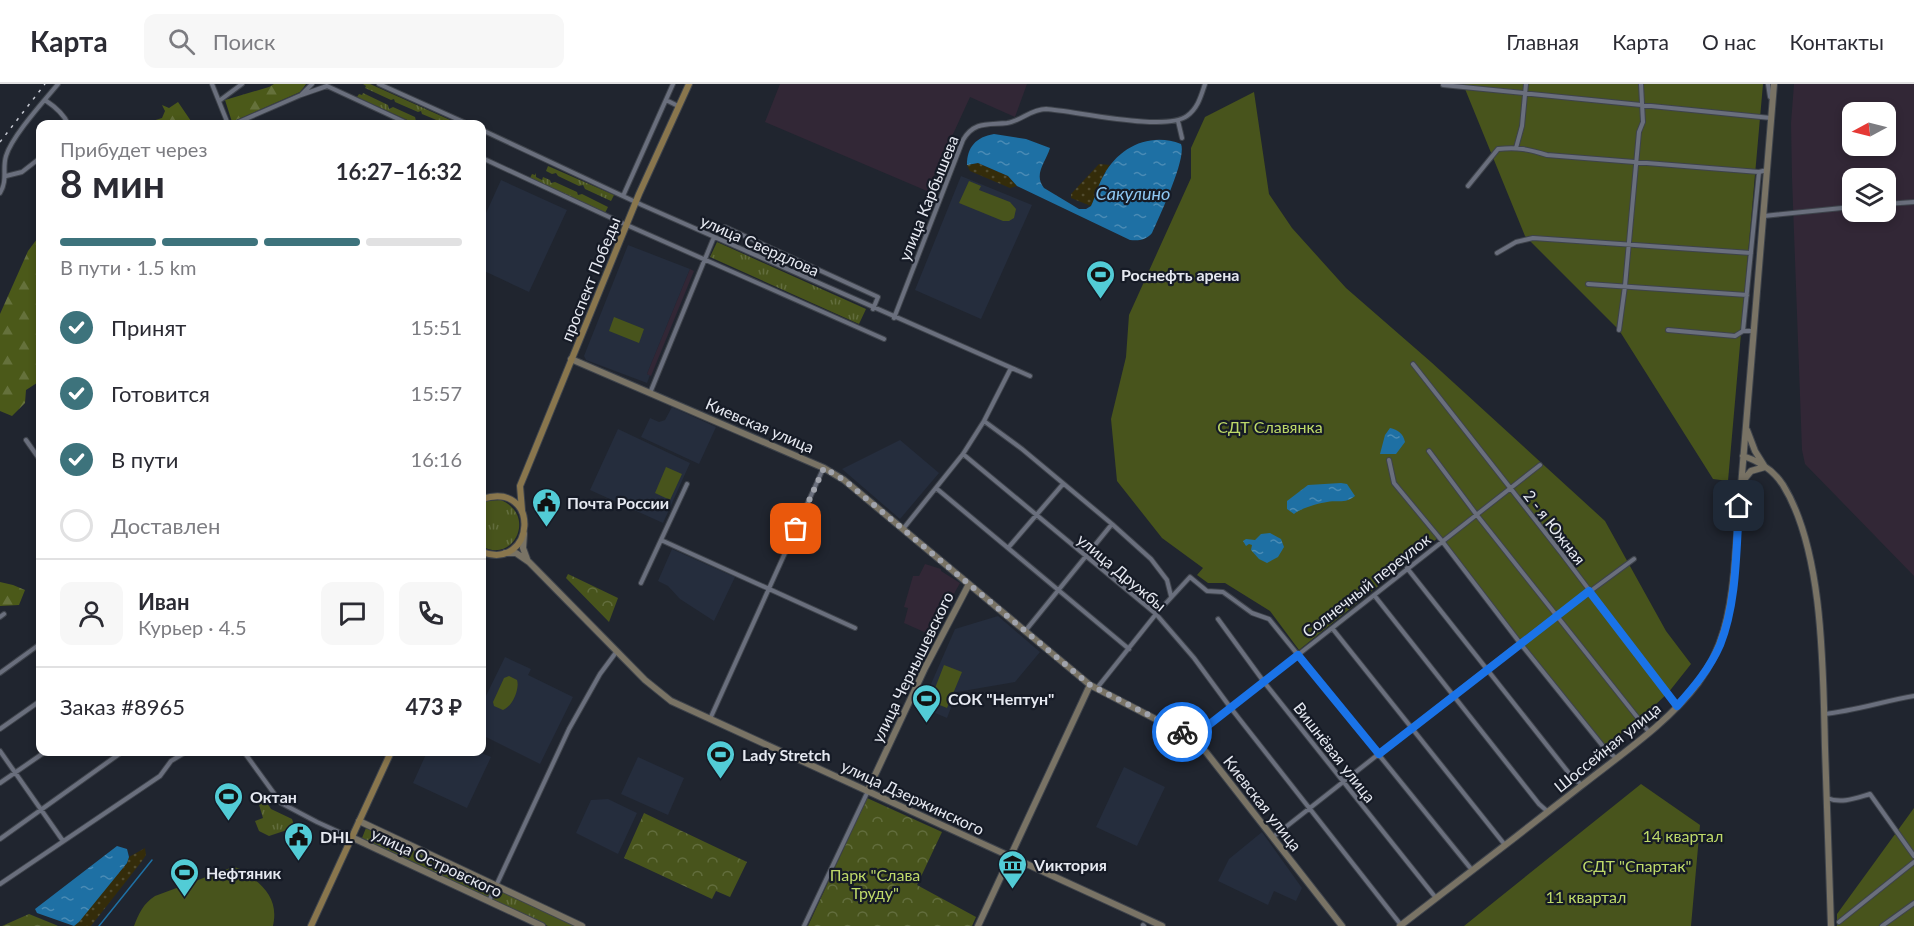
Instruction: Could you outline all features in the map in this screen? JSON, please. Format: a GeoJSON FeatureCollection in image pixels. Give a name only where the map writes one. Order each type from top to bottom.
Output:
{"type":"FeatureCollection","features":[{"type":"Feature","properties":{"kind":"main road","name":"проспект Победы"},"geometry":{"type":"LineString","coordinates":[[506,497],[514,494],[520,486],[636,202],[689,84]]}},
{"type":"Feature","properties":{"kind":"main road","name":"Шоссейная улица"},"geometry":{"type":"LineString","coordinates":[[1400,925],[1649,732],[1697,684],[1724,634],[1733,584],[1774,84]]}},
{"type":"Feature","properties":{"kind":"main road","name":"Киевская улица"},"geometry":{"type":"LineString","coordinates":[[572,359],[824,468],[844,480],[1090,685],[1192,738],[1206,752],[1342,926]]}},
{"type":"Feature","properties":{"kind":"main road"},"geometry":{"type":"LineString","coordinates":[[1746,427],[1751,444],[1766,467],[1782,484],[1793,505],[1805,540],[1819,618],[1823,661],[1831,926]]}},
{"type":"Feature","properties":{"kind":"main road"},"geometry":{"type":"LineString","coordinates":[[1743,456],[1766,467]]}},
{"type":"Feature","properties":{"kind":"main road"},"geometry":{"type":"LineString","coordinates":[[1741,484],[1751,471],[1766,467]]}},
{"type":"Feature","properties":{"kind":"main road","name":"проспект Победы"},"geometry":{"type":"LineString","coordinates":[[520,486],[525,519],[524,533]]}},
{"type":"Feature","properties":{"kind":"main road"},"geometry":{"type":"LineString","coordinates":[[486,497],[492,495],[506,497],[522,510]]}},
{"type":"Feature","properties":{"kind":"main road"},"geometry":{"type":"LineString","coordinates":[[486,555],[502,553],[515,548],[524,533]]}},
{"type":"Feature","properties":{"kind":"main road"},"geometry":{"type":"LineString","coordinates":[[524,533],[523,551],[529,562]]}},
{"type":"Feature","properties":{"kind":"main road","name":"улица Дзержинского"},"geometry":{"type":"LineString","coordinates":[[502,553],[516,553],[529,562],[656,690],[671,700],[1162,926]]}},
{"type":"Feature","properties":{"kind":"main road","name":"улица Чернышевского"},"geometry":{"type":"LineString","coordinates":[[868,790],[925,669],[969,584]]}},
{"type":"Feature","properties":{"kind":"main road"},"geometry":{"type":"LineString","coordinates":[[978,926],[1090,685]]}},
{"type":"Feature","properties":{"kind":"main road"},"geometry":{"type":"LineString","coordinates":[[311,926],[389,756]]}},
{"type":"Feature","properties":{"kind":"main road","name":"улица Островского"},"geometry":{"type":"LineString","coordinates":[[359,821],[582,926]]}},
{"type":"Feature","properties":{"kind":"main road","name":"улица Островского"},"geometry":{"type":"LineString","coordinates":[[351,837],[542,926]]}},
{"type":"Feature","properties":{"kind":"main road"},"geometry":{"type":"LineString","coordinates":[[1141,917],[1143,925]]}},
{"type":"Feature","properties":{"kind":"street"},"geometry":{"type":"LineString","coordinates":[[0,193],[6,176],[6,156],[12,144],[58,84]]}},
{"type":"Feature","properties":{"kind":"street"},"geometry":{"type":"LineString","coordinates":[[212,84],[226,120]]}},
{"type":"Feature","properties":{"kind":"street"},"geometry":{"type":"LineString","coordinates":[[219,101],[242,84]]}},
{"type":"Feature","properties":{"kind":"street"},"geometry":{"type":"LineString","coordinates":[[301,95],[312,84]]}},
{"type":"Feature","properties":{"kind":"street"},"geometry":{"type":"LineString","coordinates":[[379,84],[459,120]]}},
{"type":"Feature","properties":{"kind":"street"},"geometry":{"type":"LineString","coordinates":[[623,196],[673,84]]}},
{"type":"Feature","properties":{"kind":"street"},"geometry":{"type":"LineString","coordinates":[[1182,138],[1178,121],[1196,107],[1205,84]]}},
{"type":"Feature","properties":{"kind":"street"},"geometry":{"type":"LineString","coordinates":[[1516,148],[1522,126],[1526,84]]}},
{"type":"Feature","properties":{"kind":"street"},"geometry":{"type":"LineString","coordinates":[[1619,330],[1639,132],[1643,122],[1641,84]]}},
{"type":"Feature","properties":{"kind":"street"},"geometry":{"type":"LineString","coordinates":[[1768,84],[1770,97],[1773,97]]}},
{"type":"Feature","properties":{"kind":"street"},"geometry":{"type":"LineString","coordinates":[[1443,85],[1771,118]]}},
{"type":"Feature","properties":{"kind":"street"},"geometry":{"type":"LineString","coordinates":[[247,120],[301,95],[327,86],[400,120]]}},
{"type":"Feature","properties":{"kind":"street"},"geometry":{"type":"LineString","coordinates":[[45,100],[66,120]]}},
{"type":"Feature","properties":{"kind":"street"},"geometry":{"type":"LineString","coordinates":[[666,100],[678,106]]}},
{"type":"Feature","properties":{"kind":"street","name":"улица Карбышева"},"geometry":{"type":"LineString","coordinates":[[894,318],[963,140],[973,128],[985,124],[1009,123],[1043,109],[1142,121],[1178,121]]}},
{"type":"Feature","properties":{"kind":"street","name":"улица Свердлова"},"geometry":{"type":"LineString","coordinates":[[486,132],[873,309],[1030,376]]}},
{"type":"Feature","properties":{"kind":"street"},"geometry":{"type":"LineString","coordinates":[[1468,186],[1498,149],[1516,148],[1525,148],[1547,155],[1759,172],[1767,170]]}},
{"type":"Feature","properties":{"kind":"street"},"geometry":{"type":"LineString","coordinates":[[486,160],[884,339]]}},
{"type":"Feature","properties":{"kind":"street"},"geometry":{"type":"LineString","coordinates":[[6,176],[21,172],[36,161]]}},
{"type":"Feature","properties":{"kind":"street"},"geometry":{"type":"LineString","coordinates":[[1743,331],[1759,172]]}},
{"type":"Feature","properties":{"kind":"street"},"geometry":{"type":"LineString","coordinates":[[1896,203],[1914,202]]}},
{"type":"Feature","properties":{"kind":"street"},"geometry":{"type":"LineString","coordinates":[[1763,216],[1842,208]]}},
{"type":"Feature","properties":{"kind":"street"},"geometry":{"type":"LineString","coordinates":[[725,227],[878,297],[873,309]]}},
{"type":"Feature","properties":{"kind":"street"},"geometry":{"type":"LineString","coordinates":[[650,393],[714,237]]}},
{"type":"Feature","properties":{"kind":"street"},"geometry":{"type":"LineString","coordinates":[[1497,253],[1516,242],[1533,238],[1751,253]]}},
{"type":"Feature","properties":{"kind":"street"},"geometry":{"type":"LineString","coordinates":[[1588,284],[1747,295]]}},
{"type":"Feature","properties":{"kind":"street"},"geometry":{"type":"LineString","coordinates":[[1668,330],[1734,336],[1743,331],[1754,331]]}},
{"type":"Feature","properties":{"kind":"street","name":"2 - я Южная"},"geometry":{"type":"LineString","coordinates":[[1413,364],[1562,554],[1677,706]]}},
{"type":"Feature","properties":{"kind":"street"},"geometry":{"type":"LineString","coordinates":[[903,529],[963,454],[984,421],[1011,368]]}},
{"type":"Feature","properties":{"kind":"street"},"geometry":{"type":"LineString","coordinates":[[984,421],[1001,432],[1151,559],[1167,580],[1172,597]]}},
{"type":"Feature","properties":{"kind":"street"},"geometry":{"type":"LineString","coordinates":[[26,440],[36,454]]}},
{"type":"Feature","properties":{"kind":"street"},"geometry":{"type":"LineString","coordinates":[[1429,451],[1476,514],[1649,732]]}},
{"type":"Feature","properties":{"kind":"street","name":"улица Дружбы"},"geometry":{"type":"LineString","coordinates":[[963,454],[1156,614],[1194,658],[1400,925]]}},
{"type":"Feature","properties":{"kind":"street"},"geometry":{"type":"LineString","coordinates":[[1389,460],[1394,483],[1606,750],[1616,759]]}},
{"type":"Feature","properties":{"kind":"street","name":"Солнечный переулок"},"geometry":{"type":"LineString","coordinates":[[1192,738],[1540,465]]}},
{"type":"Feature","properties":{"kind":"street"},"geometry":{"type":"LineString","coordinates":[[710,719],[824,468]]}},
{"type":"Feature","properties":{"kind":"street"},"geometry":{"type":"LineString","coordinates":[[641,584],[687,484]]}},
{"type":"Feature","properties":{"kind":"street"},"geometry":{"type":"LineString","coordinates":[[1008,548],[1063,484]]}},
{"type":"Feature","properties":{"kind":"street"},"geometry":{"type":"LineString","coordinates":[[936,488],[1129,649]]}},
{"type":"Feature","properties":{"kind":"street"},"geometry":{"type":"LineString","coordinates":[[1026,630],[1112,524]]}},
{"type":"Feature","properties":{"kind":"street"},"geometry":{"type":"LineString","coordinates":[[661,540],[855,628]]}},
{"type":"Feature","properties":{"kind":"street"},"geometry":{"type":"LineString","coordinates":[[1273,837],[1520,643],[1634,559]]}},
{"type":"Feature","properties":{"kind":"street"},"geometry":{"type":"LineString","coordinates":[[1407,568],[1572,777],[1582,785]]}},
{"type":"Feature","properties":{"kind":"street"},"geometry":{"type":"LineString","coordinates":[[1097,688],[1156,614],[1190,577],[1207,591],[1223,592],[1252,613],[1269,619],[1472,871]]}},
{"type":"Feature","properties":{"kind":"street"},"geometry":{"type":"LineString","coordinates":[[1374,596],[1452,696],[1539,804],[1548,812]]}},
{"type":"Feature","properties":{"kind":"street","name":"Вишнёвая улица"},"geometry":{"type":"LineString","coordinates":[[1218,619],[1264,682],[1436,898]]}},
{"type":"Feature","properties":{"kind":"street"},"geometry":{"type":"LineString","coordinates":[[1332,628],[1506,845]]}},
{"type":"Feature","properties":{"kind":"street"},"geometry":{"type":"LineString","coordinates":[[0,673],[36,647]]}},
{"type":"Feature","properties":{"kind":"street"},"geometry":{"type":"LineString","coordinates":[[489,901],[569,729],[600,674],[616,651]]}},
{"type":"Feature","properties":{"kind":"street"},"geometry":{"type":"LineString","coordinates":[[1824,714],[1844,712],[1914,696]]}},
{"type":"Feature","properties":{"kind":"street"},"geometry":{"type":"LineString","coordinates":[[0,729],[36,704]]}},
{"type":"Feature","properties":{"kind":"street"},"geometry":{"type":"LineString","coordinates":[[0,751],[63,841]]}},
{"type":"Feature","properties":{"kind":"street"},"geometry":{"type":"LineString","coordinates":[[0,783],[39,756]]}},
{"type":"Feature","properties":{"kind":"street"},"geometry":{"type":"LineString","coordinates":[[0,839],[116,756]]}},
{"type":"Feature","properties":{"kind":"street"},"geometry":{"type":"LineString","coordinates":[[0,884],[160,776],[171,761],[179,756]]}},
{"type":"Feature","properties":{"kind":"street","name":"улица Островского"},"geometry":{"type":"LineString","coordinates":[[247,756],[281,803],[351,837]]}},
{"type":"Feature","properties":{"kind":"street","name":"улица Чернышевского"},"geometry":{"type":"LineString","coordinates":[[804,926],[868,790]]}},
{"type":"Feature","properties":{"kind":"street"},"geometry":{"type":"LineString","coordinates":[[1827,798],[1833,801],[1850,800],[1870,794],[1914,856]]}},
{"type":"Feature","properties":{"kind":"street"},"geometry":{"type":"LineString","coordinates":[[1839,922],[1914,862]]}},
{"type":"Feature","properties":{"kind":"street"},"geometry":{"type":"LineString","coordinates":[[1881,926],[1914,903]]}},
{"type":"Feature","properties":{"kind":"shaded area"},"geometry":{"type":"Polygon","coordinates":[[[780,84],[1027,84],[1015,117],[970,97],[927,191],[765,122],[780,84]]]}},
{"type":"Feature","properties":{"kind":"shaded area"},"geometry":{"type":"Polygon","coordinates":[[[1794,84],[1914,84],[1914,576],[1805,464],[1802,450],[1791,123],[1794,84]]]}},
{"type":"Feature","properties":{"kind":"shaded area"},"geometry":{"type":"Polygon","coordinates":[[[961,176],[1032,205],[981,319],[915,290],[961,176]]]}},
{"type":"Feature","properties":{"kind":"shaded area"},"geometry":{"type":"Polygon","coordinates":[[[501,180],[567,210],[529,292],[486,272],[486,213],[501,180]]]}},
{"type":"Feature","properties":{"kind":"shaded area"},"geometry":{"type":"Polygon","coordinates":[[[628,245],[690,269],[647,374],[650,375],[647,383],[586,360],[584,356],[628,245]]]}},
{"type":"Feature","properties":{"kind":"shaded area"},"geometry":{"type":"Polygon","coordinates":[[[690,269],[694,271],[651,376],[647,374],[690,269]]]}},
{"type":"Feature","properties":{"kind":"shaded area"},"geometry":{"type":"Polygon","coordinates":[[[672,407],[716,427],[699,464],[641,437],[650,418],[659,422],[665,420],[672,407]]]}},
{"type":"Feature","properties":{"kind":"shaded area"},"geometry":{"type":"Polygon","coordinates":[[[618,429],[690,463],[663,523],[590,490],[618,429]]]}},
{"type":"Feature","properties":{"kind":"shaded area"},"geometry":{"type":"Polygon","coordinates":[[[900,440],[939,473],[900,519],[842,469],[900,440]]]}},
{"type":"Feature","properties":{"kind":"shaded area"},"geometry":{"type":"Polygon","coordinates":[[[672,549],[735,577],[714,621],[680,599],[668,586],[658,581],[672,549]]]}},
{"type":"Feature","properties":{"kind":"shaded area"},"geometry":{"type":"Polygon","coordinates":[[[925,564],[941,569],[960,583],[931,635],[904,623],[908,608],[904,607],[913,576],[919,576],[925,564]]]}},
{"type":"Feature","properties":{"kind":"shaded area"},"geometry":{"type":"Polygon","coordinates":[[[998,616],[1040,652],[1015,682],[957,692],[947,718],[921,707],[955,629],[998,616]]]}},
{"type":"Feature","properties":{"kind":"shaded area"},"geometry":{"type":"Polygon","coordinates":[[[505,657],[531,669],[528,675],[573,697],[540,764],[486,737],[486,696],[505,657]]]}},
{"type":"Feature","properties":{"kind":"shaded area"},"geometry":{"type":"Polygon","coordinates":[[[486,755],[491,757],[467,808],[413,783],[425,756],[486,755]]]}},
{"type":"Feature","properties":{"kind":"shaded area"},"geometry":{"type":"Polygon","coordinates":[[[638,757],[684,778],[668,815],[621,794],[638,757]]]}},
{"type":"Feature","properties":{"kind":"shaded area"},"geometry":{"type":"Polygon","coordinates":[[[1124,767],[1165,787],[1137,846],[1096,827],[1124,767]]]}},
{"type":"Feature","properties":{"kind":"shaded area"},"geometry":{"type":"Polygon","coordinates":[[[608,799],[637,813],[618,854],[576,833],[591,800],[608,799]]]}},
{"type":"Feature","properties":{"kind":"shaded area"},"geometry":{"type":"Polygon","coordinates":[[[1262,832],[1302,888],[1296,901],[1274,891],[1268,905],[1218,881],[1229,859],[1262,832]]]}},
{"type":"Feature","properties":{"kind":"green space"},"geometry":{"type":"Polygon","coordinates":[[[274,84],[306,84],[300,92],[237,120],[231,120],[225,100],[274,84]]]}},
{"type":"Feature","properties":{"kind":"green space"},"geometry":{"type":"Polygon","coordinates":[[[363,84],[370,84],[450,120],[436,120],[422,114],[421,111],[418,112],[395,102],[394,99],[391,100],[365,88],[363,84]]]}},
{"type":"Feature","properties":{"kind":"green space"},"geometry":{"type":"Polygon","coordinates":[[[1463,84],[1763,84],[1728,481],[1713,479],[1619,330],[1525,236],[1463,84]]]}},
{"type":"Feature","properties":{"kind":"green space","name":"СДТ Славянка"},"geometry":{"type":"Polygon","coordinates":[[[1254,92],[1269,194],[1292,228],[1346,288],[1431,362],[1605,521],[1666,631],[1691,664],[1668,693],[1605,746],[1520,643],[1439,537],[1299,650],[1270,611],[1225,583],[1208,583],[1197,575],[1203,568],[1162,538],[1117,481],[1111,419],[1126,357],[1129,315],[1191,178],[1191,148],[1205,117],[1254,92]]]}},
{"type":"Feature","properties":{"kind":"green space"},"geometry":{"type":"Polygon","coordinates":[[[363,93],[388,105],[389,109],[393,107],[415,117],[416,120],[407,120],[357,97],[359,94],[363,93]]]}},
{"type":"Feature","properties":{"kind":"green space"},"geometry":{"type":"Polygon","coordinates":[[[178,102],[190,120],[156,120],[162,118],[165,111],[162,105],[169,108],[178,102]]]}},
{"type":"Feature","properties":{"kind":"green space"},"geometry":{"type":"Polygon","coordinates":[[[548,166],[614,195],[611,201],[585,189],[583,185],[579,186],[556,173],[546,171],[548,166]]]}},
{"type":"Feature","properties":{"kind":"green space"},"geometry":{"type":"Polygon","coordinates":[[[536,173],[536,177],[542,180],[543,177],[551,183],[555,182],[577,192],[578,195],[582,194],[608,207],[605,213],[530,178],[536,173]]]}},
{"type":"Feature","properties":{"kind":"green space"},"geometry":{"type":"Polygon","coordinates":[[[969,181],[981,186],[979,190],[1010,202],[1016,209],[1014,218],[1003,221],[959,203],[969,181]]]}},
{"type":"Feature","properties":{"kind":"green space"},"geometry":{"type":"Polygon","coordinates":[[[36,240],[36,384],[26,390],[25,403],[12,416],[0,411],[0,314],[28,251],[36,240]]]}},
{"type":"Feature","properties":{"kind":"green space"},"geometry":{"type":"Polygon","coordinates":[[[717,242],[866,309],[859,324],[710,257],[717,242]]]}},
{"type":"Feature","properties":{"kind":"green space"},"geometry":{"type":"Polygon","coordinates":[[[614,317],[644,329],[639,343],[609,331],[614,317]]]}},
{"type":"Feature","properties":{"kind":"green space"},"geometry":{"type":"Polygon","coordinates":[[[666,467],[682,474],[670,500],[655,493],[666,467]]]}},
{"type":"Feature","properties":{"kind":"green space"},"geometry":{"type":"Polygon","coordinates":[[[501,500],[512,507],[518,517],[517,536],[503,549],[493,550],[486,547],[486,501],[501,500]]]}},
{"type":"Feature","properties":{"kind":"green space"},"geometry":{"type":"Polygon","coordinates":[[[568,574],[618,598],[609,622],[566,578],[568,574]]]}},
{"type":"Feature","properties":{"kind":"green space"},"geometry":{"type":"Polygon","coordinates":[[[0,582],[25,590],[19,605],[0,606],[0,582]]]}},
{"type":"Feature","properties":{"kind":"green space"},"geometry":{"type":"Polygon","coordinates":[[[944,665],[962,672],[947,708],[930,701],[944,665]]]}},
{"type":"Feature","properties":{"kind":"green space"},"geometry":{"type":"Polygon","coordinates":[[[509,676],[517,680],[518,684],[512,702],[503,710],[494,706],[493,702],[504,678],[509,676]]]}},
{"type":"Feature","properties":{"kind":"green space","name":"СДТ \"Спартак\""},"geometry":{"type":"Polygon","coordinates":[[[1641,784],[1700,825],[1691,926],[1464,926],[1641,784]]]}},
{"type":"Feature","properties":{"kind":"green space"},"geometry":{"type":"Polygon","coordinates":[[[262,795],[271,809],[292,819],[294,825],[269,836],[259,831],[255,821],[263,818],[257,798],[262,795]]]}},
{"type":"Feature","properties":{"kind":"green space","name":"Парк \"Слава Труду\""},"geometry":{"type":"Polygon","coordinates":[[[867,798],[942,832],[917,885],[976,917],[972,926],[808,926],[867,798]]]}},
{"type":"Feature","properties":{"kind":"green space"},"geometry":{"type":"Polygon","coordinates":[[[1914,808],[1914,926],[1837,926],[1837,914],[1914,808]]]}},
{"type":"Feature","properties":{"kind":"green space"},"geometry":{"type":"Polygon","coordinates":[[[644,813],[747,862],[730,897],[716,891],[712,899],[624,858],[644,813]]]}},
{"type":"Feature","properties":{"kind":"green space"},"geometry":{"type":"Polygon","coordinates":[[[366,828],[494,887],[489,898],[362,838],[366,828]]]}},
{"type":"Feature","properties":{"kind":"green space","name":"Нефтяник"},"geometry":{"type":"Polygon","coordinates":[[[233,867],[244,871],[267,891],[273,904],[273,926],[134,926],[142,909],[155,896],[233,867]]]}},
{"type":"Feature","properties":{"kind":"green space"},"geometry":{"type":"Polygon","coordinates":[[[495,888],[576,926],[548,926],[491,899],[495,888]]]}},
{"type":"Feature","properties":{"kind":"green space"},"geometry":{"type":"Polygon","coordinates":[[[29,914],[56,925],[58,926],[2,926],[29,914]]]}},
{"type":"Feature","properties":{"kind":"sand"},"geometry":{"type":"Polygon","coordinates":[[[978,163],[1008,176],[1017,186],[1010,188],[970,171],[967,165],[978,163]]]}},
{"type":"Feature","properties":{"kind":"sand"},"geometry":{"type":"Polygon","coordinates":[[[1099,164],[1110,165],[1091,206],[1071,198],[1071,194],[1099,164]]]}},
{"type":"Feature","properties":{"kind":"sand"},"geometry":{"type":"Polygon","coordinates":[[[145,848],[146,855],[142,861],[91,926],[74,926],[127,863],[129,857],[145,848]]]}},
{"type":"Feature","properties":{"kind":"water","name":"Сакулино"},"geometry":{"type":"Polygon","coordinates":[[[994,134],[1026,139],[1050,148],[1041,168],[1041,183],[1044,188],[1079,209],[1091,206],[1100,182],[1110,165],[1136,144],[1158,140],[1169,141],[1181,144],[1182,151],[1171,188],[1152,233],[1142,240],[1130,240],[1017,186],[1008,176],[978,163],[967,165],[969,153],[974,144],[994,134]]]}},
{"type":"Feature","properties":{"kind":"water"},"geometry":{"type":"Polygon","coordinates":[[[1390,428],[1400,432],[1405,442],[1396,454],[1380,454],[1385,435],[1390,428]]]}},
{"type":"Feature","properties":{"kind":"water"},"geometry":{"type":"Polygon","coordinates":[[[1347,484],[1355,496],[1345,501],[1314,505],[1294,514],[1287,509],[1287,501],[1308,485],[1347,484]]]}},
{"type":"Feature","properties":{"kind":"water"},"geometry":{"type":"Polygon","coordinates":[[[1270,533],[1281,539],[1284,547],[1278,557],[1267,563],[1259,559],[1251,550],[1252,545],[1246,546],[1243,541],[1255,540],[1261,534],[1270,533]]]}},
{"type":"Feature","properties":{"kind":"water"},"geometry":{"type":"Polygon","coordinates":[[[117,846],[127,849],[129,857],[127,863],[79,922],[74,926],[37,913],[35,909],[117,846]]]}},
{"type":"Feature","properties":{"kind":"waterway"},"geometry":{"type":"LineString","coordinates":[[99,926],[152,860]]}},
{"type":"Feature","properties":{"kind":"railway"},"geometry":{"type":"LineString","coordinates":[[0,142],[45,84]]}},
{"type":"Feature","properties":{"kind":"way so far"},"geometry":{"type":"LineString","coordinates":[[796,529],[824,468],[844,480],[1090,685],[1182,732]]}},
{"type":"Feature","properties":{"kind":"place","name":"Роснефть арена"},"geometry":{"type":"Point","coordinates":[1100,300]}},
{"type":"Feature","properties":{"kind":"place","name":"Почта России"},"geometry":{"type":"Point","coordinates":[546,528]}},
{"type":"Feature","properties":{"kind":"place","name":"СОК \"Нептун\""},"geometry":{"type":"Point","coordinates":[927,724]}},
{"type":"Feature","properties":{"kind":"place","name":"Lady Stretch"},"geometry":{"type":"Point","coordinates":[721,780]}},
{"type":"Feature","properties":{"kind":"place","name":"Октан"},"geometry":{"type":"Point","coordinates":[229,822]}},
{"type":"Feature","properties":{"kind":"place","name":"DHL"},"geometry":{"type":"Point","coordinates":[299,862]}},
{"type":"Feature","properties":{"kind":"place","name":"Vиктория"},"geometry":{"type":"Point","coordinates":[1013,890]}},
{"type":"Feature","properties":{"kind":"place","name":"Нефтяник"},"geometry":{"type":"Point","coordinates":[185,898]}},
{"type":"Feature","properties":{"kind":"route"},"geometry":{"type":"LineString","coordinates":[[1182,732],[1192,738],[1298,655],[1379,754],[1589,591],[1677,706],[1697,684],[1724,634],[1732,590],[1739,506]]}},
{"type":"Feature","properties":{"kind":"park label","name":"14 квартал"},"geometry":{"type":"Point","coordinates":[1683,835]}},
{"type":"Feature","properties":{"kind":"park label","name":"11 квартал"},"geometry":{"type":"Point","coordinates":[1586,896]}}]}
